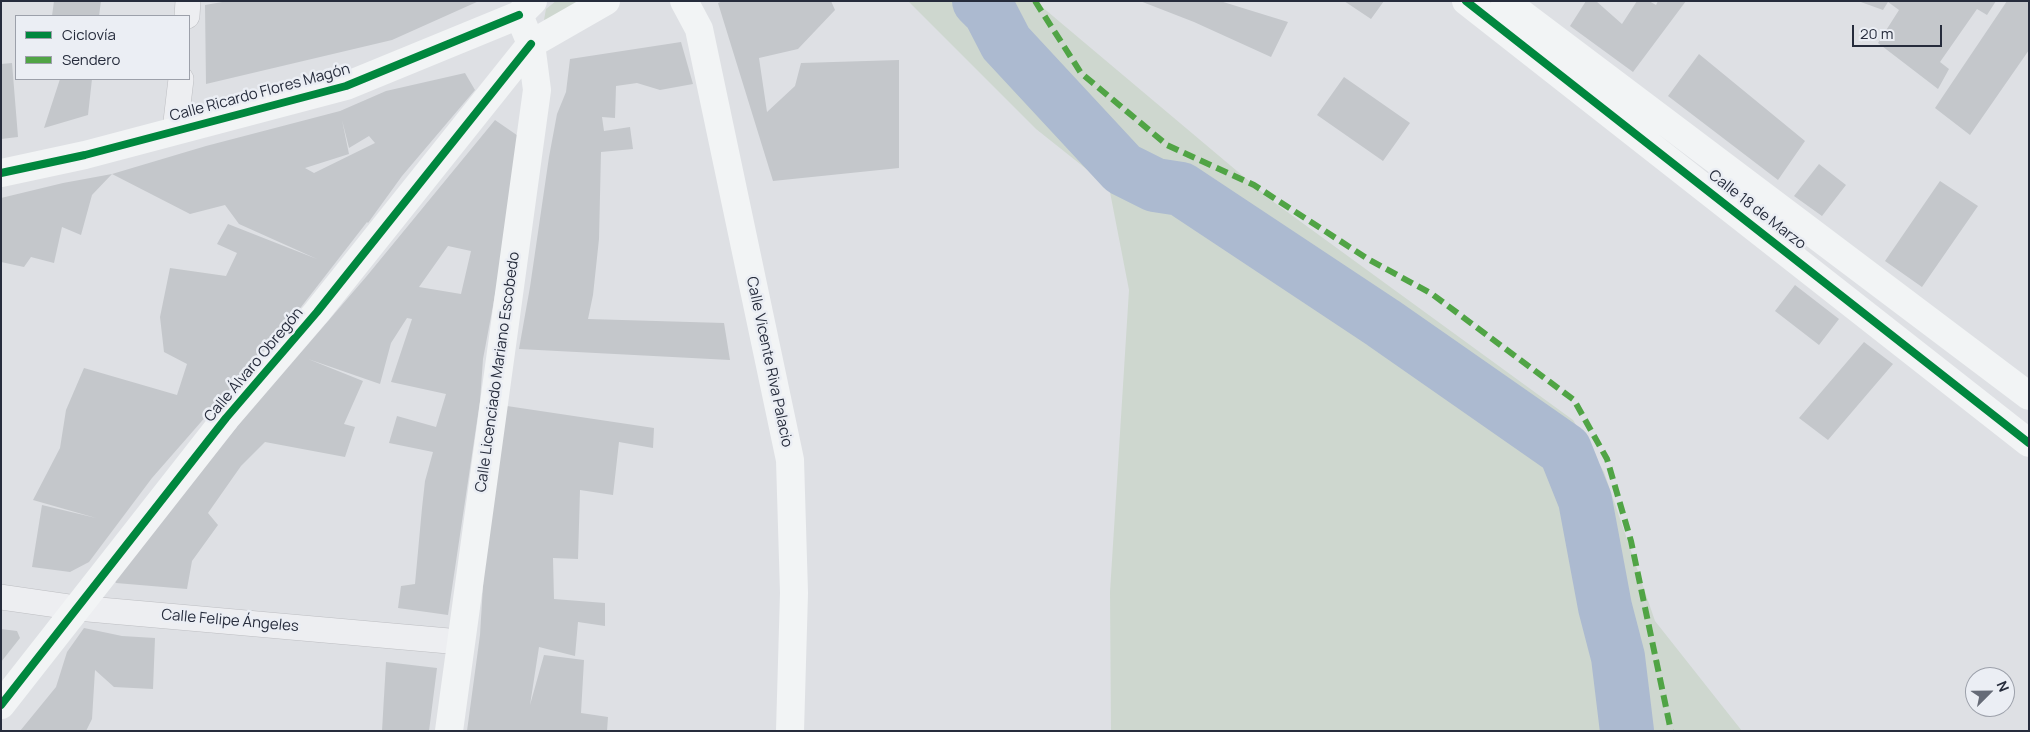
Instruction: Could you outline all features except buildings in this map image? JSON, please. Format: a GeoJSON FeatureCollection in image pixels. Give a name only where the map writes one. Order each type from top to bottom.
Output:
{"type":"FeatureCollection","features":[{"type":"Feature","properties":{"kind":"street"},"geometry":{"type":"LineString","coordinates":[[187,15],[188,1]]}},
{"type":"Feature","properties":{"kind":"street","name":"Calle Álvaro Obregón"},"geometry":{"type":"LineString","coordinates":[[1,705],[226,418],[317,312],[531,44],[606,1]]}},
{"type":"Feature","properties":{"kind":"street","name":"Calle Vicente Riva Palacio"},"geometry":{"type":"LineString","coordinates":[[684,1],[699,29],[790,460],[794,593],[790,731]]}},
{"type":"Feature","properties":{"kind":"street","name":"Calle 18 de Marzo"},"geometry":{"type":"LineString","coordinates":[[1466,1],[1679,166],[2029,443]]}},
{"type":"Feature","properties":{"kind":"street","name":"Calle 18 de Marzo"},"geometry":{"type":"LineString","coordinates":[[1505,1],[2029,396]]}},
{"type":"Feature","properties":{"kind":"street","name":"Calle Licenciado Mariano Escobedo"},"geometry":{"type":"LineString","coordinates":[[449,731],[537,90],[526,8]]}},
{"type":"Feature","properties":{"kind":"street","name":"Calle Ricardo Flores Magón"},"geometry":{"type":"LineString","coordinates":[[1,172],[85,155],[346,86],[526,8]]}},
{"type":"Feature","properties":{"kind":"street"},"geometry":{"type":"LineString","coordinates":[[175,130],[181,80]]}},
{"type":"Feature","properties":{"kind":"street","name":"Calle Felipe Ángeles"},"geometry":{"type":"LineString","coordinates":[[1,597],[77,608],[460,642]]}},
{"type":"Feature","properties":{"kind":"shaded area"},"geometry":{"type":"Polygon","coordinates":[[[556,1],[584,1],[552,18],[544,20],[546,9],[556,1]]]}},
{"type":"Feature","properties":{"kind":"shaded area"},"geometry":{"type":"Polygon","coordinates":[[[908,1],[1035,1],[1275,203],[1573,420],[1604,472],[1655,621],[1742,731],[1111,731],[1110,592],[1129,290],[1109,187],[1036,129],[908,1]]]}},
{"type":"Feature","properties":{"kind":"waterway"},"geometry":{"type":"LineString","coordinates":[[979,1],[990,12],[1006,43],[1123,169],[1155,185],[1181,189],[1383,323],[1565,450],[1585,500],[1605,607],[1618,657],[1627,731]]}},
{"type":"Feature","properties":{"kind":"marked path"},"geometry":{"type":"LineString","coordinates":[[1035,1],[1081,73],[1167,145],[1254,185],[1368,259],[1432,294],[1574,400],[1607,459],[1631,541],[1671,731]]}},
{"type":"Feature","properties":{"kind":"cycle path"},"geometry":{"type":"LineString","coordinates":[[1466,1],[2029,443]]}},
{"type":"Feature","properties":{"kind":"cycle path"},"geometry":{"type":"LineString","coordinates":[[1,173],[85,155],[346,86],[519,15]]}},
{"type":"Feature","properties":{"kind":"cycle path"},"geometry":{"type":"LineString","coordinates":[[1,705],[226,418],[317,312],[531,44]]}}]}
